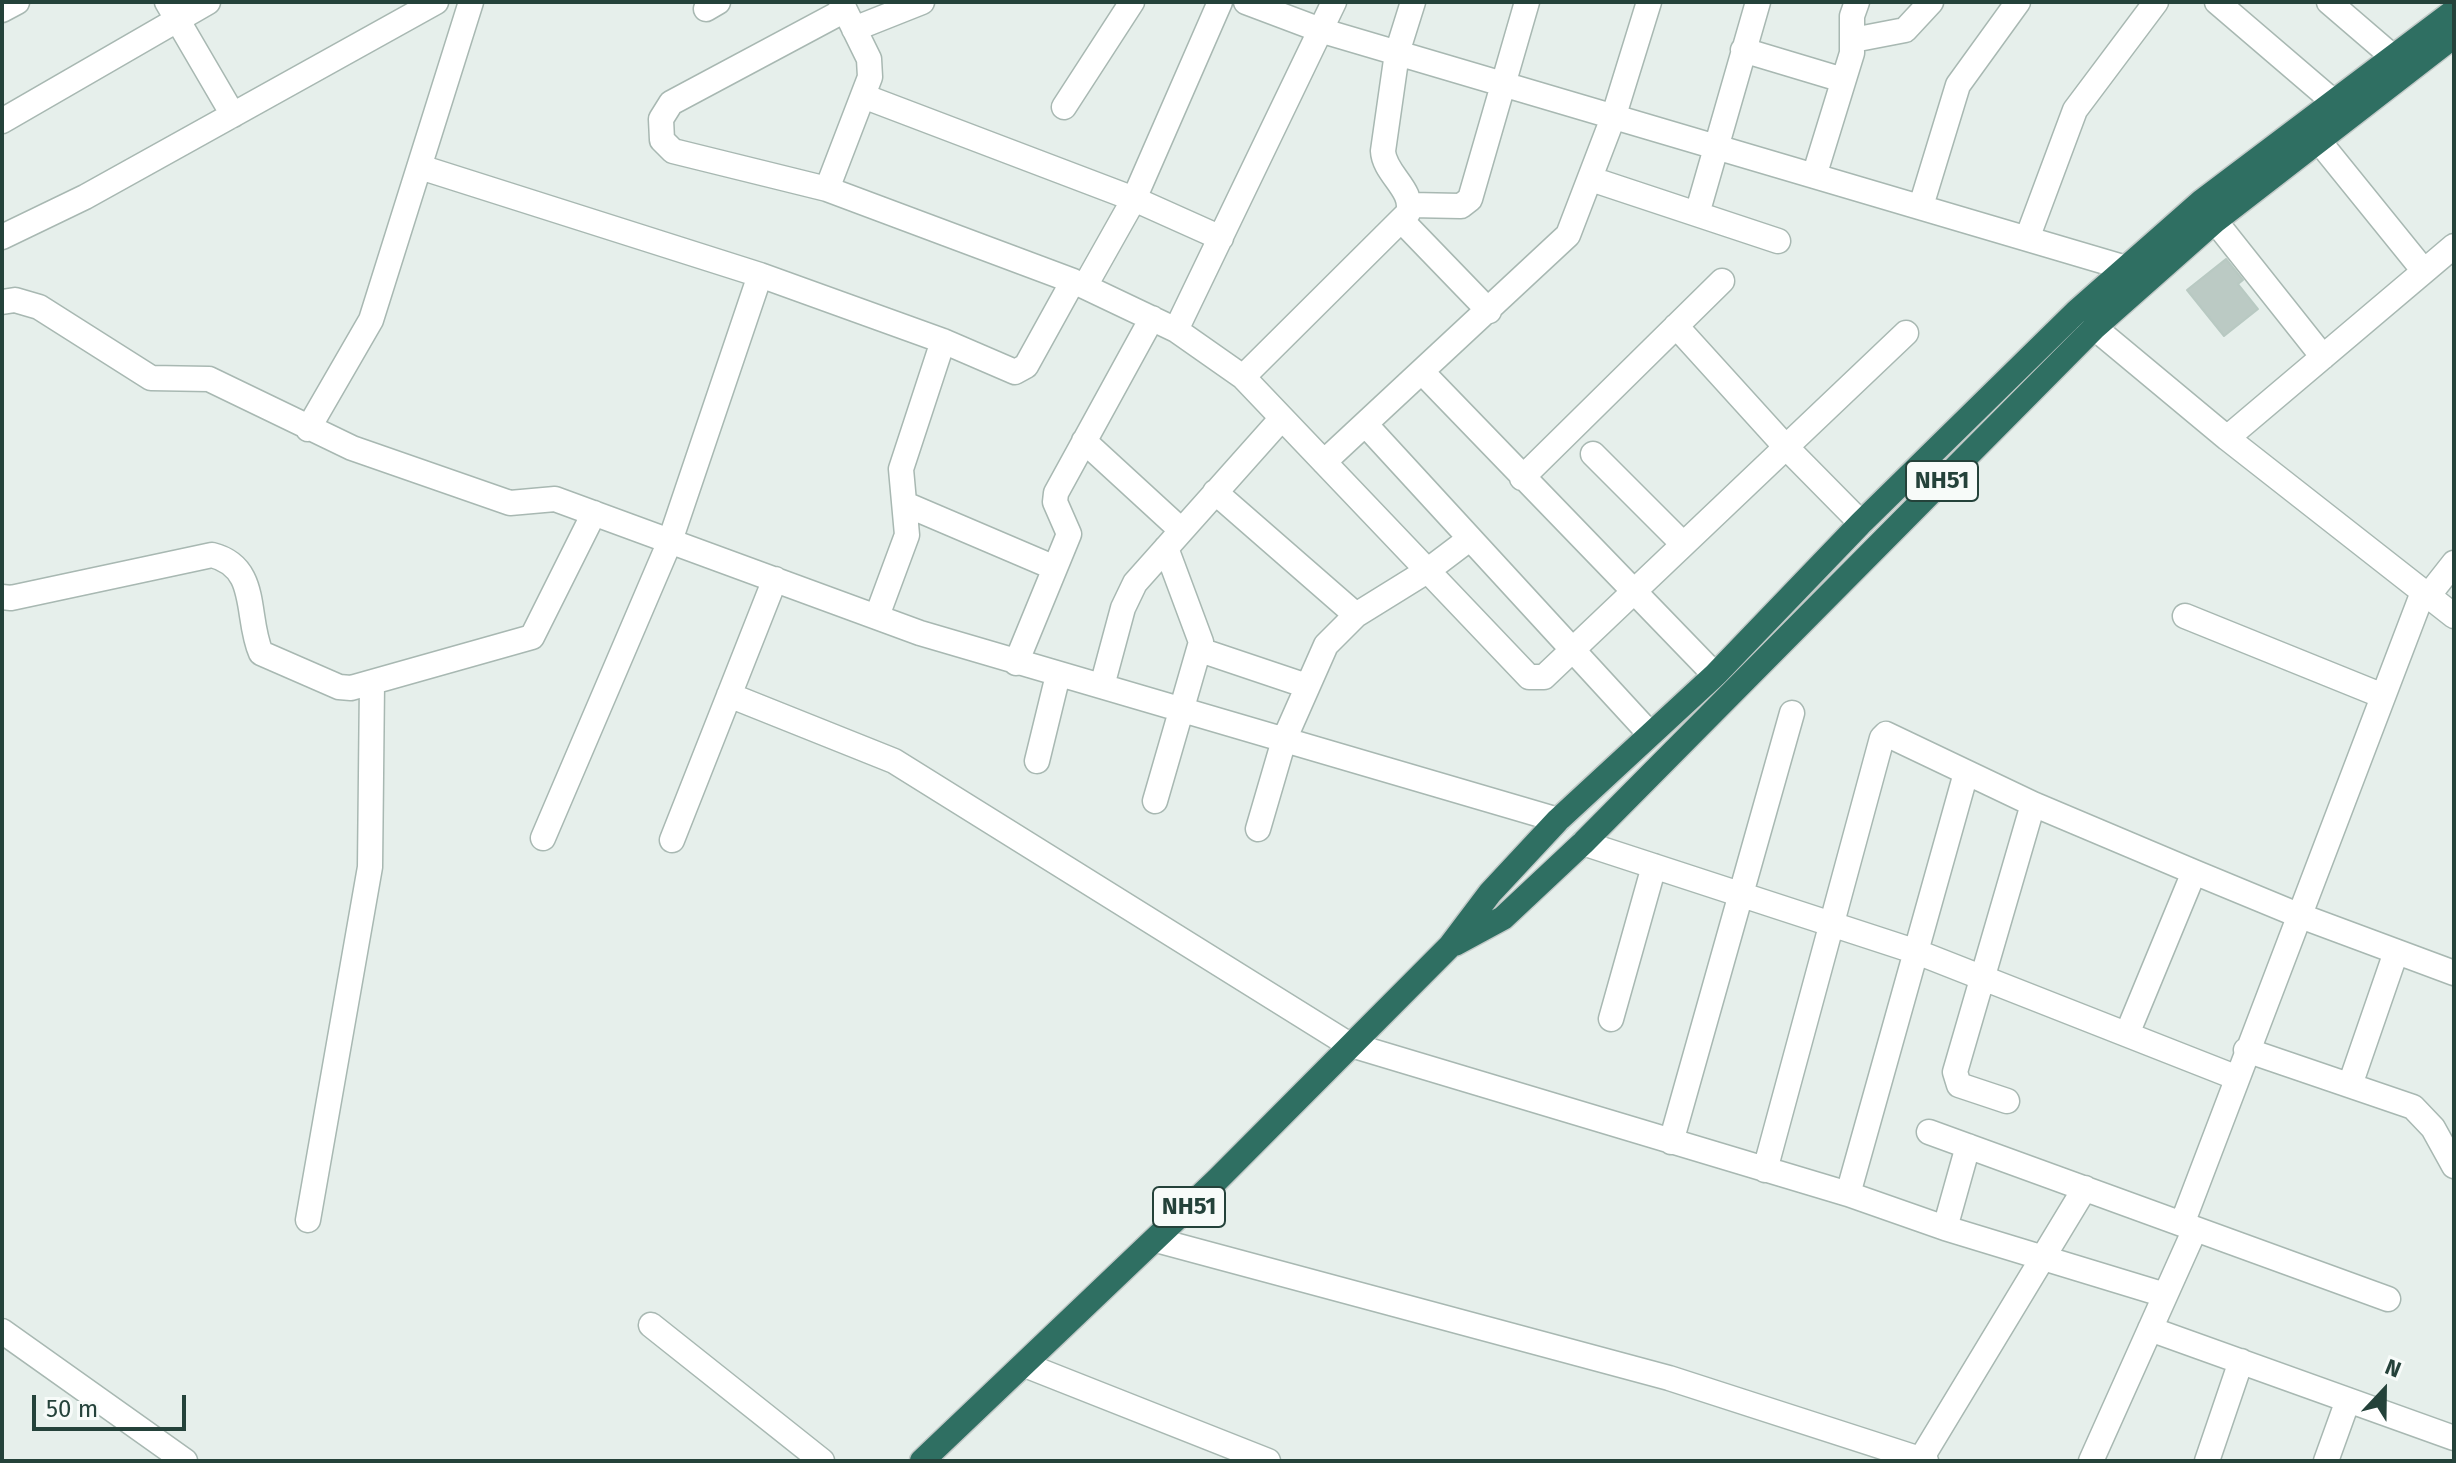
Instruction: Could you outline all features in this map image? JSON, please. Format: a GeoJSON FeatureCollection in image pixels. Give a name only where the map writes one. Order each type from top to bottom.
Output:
{"type":"FeatureCollection","features":[{"type":"Feature","properties":{"kind":"highway","name":"NH51"},"geometry":{"type":"LineString","coordinates":[[922,1461],[1156,1240],[1348,1044],[1450,946],[1490,893],[1558,820],[1715,675],[1861,523],[2085,320],[2318,140],[2341,109],[2393,57],[2454,11]]}},
{"type":"Feature","properties":{"kind":"highway","name":"NH51"},"geometry":{"type":"LineString","coordinates":[[1450,946],[1503,918],[1583,843],[2085,320],[2126,268],[2202,201],[2454,36]]}},
{"type":"Feature","properties":{"kind":"street"},"geometry":{"type":"LineString","coordinates":[[2,10],[17,2]]}},
{"type":"Feature","properties":{"kind":"street"},"geometry":{"type":"LineString","coordinates":[[2,121],[173,11],[208,2]]}},
{"type":"Feature","properties":{"kind":"street"},"geometry":{"type":"LineString","coordinates":[[2,237],[85,197],[436,2]]}},
{"type":"Feature","properties":{"kind":"street"},"geometry":{"type":"LineString","coordinates":[[308,429],[371,320],[471,2]]}},
{"type":"Feature","properties":{"kind":"street"},"geometry":{"type":"LineString","coordinates":[[922,2],[847,14],[671,103],[664,110],[659,128],[662,140],[673,151],[827,189],[1079,283],[1176,330],[1243,377],[1529,677],[1544,677],[1784,445],[1906,333]]}},
{"type":"Feature","properties":{"kind":"street"},"geometry":{"type":"LineString","coordinates":[[1064,107],[1132,2]]}},
{"type":"Feature","properties":{"kind":"street"},"geometry":{"type":"LineString","coordinates":[[420,167],[760,275],[943,341],[1008,370],[1021,370],[1134,199],[1220,2]]}},
{"type":"Feature","properties":{"kind":"street"},"geometry":{"type":"LineString","coordinates":[[1246,2],[1323,31],[1504,81],[2028,236],[2126,268]]}},
{"type":"Feature","properties":{"kind":"street"},"geometry":{"type":"LineString","coordinates":[[1176,330],[1323,31],[1334,2]]}},
{"type":"Feature","properties":{"kind":"street"},"geometry":{"type":"LineString","coordinates":[[1413,2],[1397,53],[1383,159],[1407,213],[1489,311]]}},
{"type":"Feature","properties":{"kind":"street"},"geometry":{"type":"LineString","coordinates":[[1243,377],[1407,213],[1461,206],[1470,199],[1527,2]]}},
{"type":"Feature","properties":{"kind":"street"},"geometry":{"type":"LineString","coordinates":[[1324,462],[1568,235],[1614,115],[1649,2]]}},
{"type":"Feature","properties":{"kind":"street"},"geometry":{"type":"LineString","coordinates":[[1697,214],[1758,2]]}},
{"type":"Feature","properties":{"kind":"street"},"geometry":{"type":"LineString","coordinates":[[1815,173],[1853,40],[1852,16],[1857,2]]}},
{"type":"Feature","properties":{"kind":"street"},"geometry":{"type":"LineString","coordinates":[[1853,40],[1905,30],[1931,2]]}},
{"type":"Feature","properties":{"kind":"street"},"geometry":{"type":"LineString","coordinates":[[1921,206],[1958,85],[2018,2]]}},
{"type":"Feature","properties":{"kind":"street"},"geometry":{"type":"LineString","coordinates":[[2028,236],[2075,110],[2156,2]]}},
{"type":"Feature","properties":{"kind":"street"},"geometry":{"type":"LineString","coordinates":[[2217,2],[2341,109]]}},
{"type":"Feature","properties":{"kind":"street"},"geometry":{"type":"LineString","coordinates":[[2329,2],[2393,57]]}},
{"type":"Feature","properties":{"kind":"street"},"geometry":{"type":"LineString","coordinates":[[173,11],[233,115]]}},
{"type":"Feature","properties":{"kind":"street"},"geometry":{"type":"LineString","coordinates":[[827,189],[871,67],[847,14]]}},
{"type":"Feature","properties":{"kind":"street"},"geometry":{"type":"LineString","coordinates":[[1743,50],[1843,80]]}},
{"type":"Feature","properties":{"kind":"street"},"geometry":{"type":"LineString","coordinates":[[863,96],[1134,199],[1221,238]]}},
{"type":"Feature","properties":{"kind":"street"},"geometry":{"type":"LineString","coordinates":[[2318,140],[2424,271]]}},
{"type":"Feature","properties":{"kind":"street"},"geometry":{"type":"LineString","coordinates":[[1591,179],[1778,241]]}},
{"type":"Feature","properties":{"kind":"street"},"geometry":{"type":"LineString","coordinates":[[2215,221],[2323,357]]}},
{"type":"Feature","properties":{"kind":"street"},"geometry":{"type":"LineString","coordinates":[[2227,438],[2454,246]]}},
{"type":"Feature","properties":{"kind":"street"},"geometry":{"type":"LineString","coordinates":[[543,838],[670,541],[760,275]]}},
{"type":"Feature","properties":{"kind":"street"},"geometry":{"type":"LineString","coordinates":[[1522,478],[1722,281]]}},
{"type":"Feature","properties":{"kind":"street"},"geometry":{"type":"LineString","coordinates":[[2,302],[15,300],[39,307],[151,378],[209,379],[308,429],[510,503],[548,499],[1016,663],[1558,820]]}},
{"type":"Feature","properties":{"kind":"street"},"geometry":{"type":"LineString","coordinates":[[1016,663],[1069,530],[1055,502],[1056,493],[1152,318]]}},
{"type":"Feature","properties":{"kind":"street"},"geometry":{"type":"LineString","coordinates":[[2085,320],[2227,438],[2454,616]]}},
{"type":"Feature","properties":{"kind":"street"},"geometry":{"type":"LineString","coordinates":[[1676,326],[1784,445],[1861,523]]}},
{"type":"Feature","properties":{"kind":"street"},"geometry":{"type":"LineString","coordinates":[[877,616],[907,535],[901,469],[943,341]]}},
{"type":"Feature","properties":{"kind":"street"},"geometry":{"type":"LineString","coordinates":[[1423,373],[1715,675]]}},
{"type":"Feature","properties":{"kind":"street"},"geometry":{"type":"LineString","coordinates":[[1102,686],[1128,595],[1282,418]]}},
{"type":"Feature","properties":{"kind":"street"},"geometry":{"type":"LineString","coordinates":[[1366,425],[1468,540],[1574,649],[1650,734]]}},
{"type":"Feature","properties":{"kind":"street"},"geometry":{"type":"LineString","coordinates":[[1084,441],[1174,539],[1200,635],[1200,650],[1155,801]]}},
{"type":"Feature","properties":{"kind":"street"},"geometry":{"type":"LineString","coordinates":[[1593,454],[1683,544]]}},
{"type":"Feature","properties":{"kind":"street"},"geometry":{"type":"LineString","coordinates":[[1215,492],[1356,615]]}},
{"type":"Feature","properties":{"kind":"street"},"geometry":{"type":"LineString","coordinates":[[905,504],[1055,568]]}},
{"type":"Feature","properties":{"kind":"street"},"geometry":{"type":"LineString","coordinates":[[2,597],[212,555],[228,559],[238,567],[246,582],[261,653],[345,688],[532,637],[594,513]]}},
{"type":"Feature","properties":{"kind":"street"},"geometry":{"type":"LineString","coordinates":[[1258,829],[1284,740],[1326,645],[1356,615],[1427,571],[1468,540]]}},
{"type":"Feature","properties":{"kind":"street"},"geometry":{"type":"LineString","coordinates":[[2091,1461],[2165,1295],[2235,1077],[2383,696],[2426,594],[2454,563]]}},
{"type":"Feature","properties":{"kind":"street"},"geometry":{"type":"LineString","coordinates":[[672,840],[775,579]]}},
{"type":"Feature","properties":{"kind":"street"},"geometry":{"type":"LineString","coordinates":[[2185,616],[2383,696]]}},
{"type":"Feature","properties":{"kind":"street"},"geometry":{"type":"LineString","coordinates":[[1200,650],[1307,686]]}},
{"type":"Feature","properties":{"kind":"street"},"geometry":{"type":"LineString","coordinates":[[1037,761],[1058,675]]}},
{"type":"Feature","properties":{"kind":"street"},"geometry":{"type":"LineString","coordinates":[[308,1220],[370,867],[372,683]]}},
{"type":"Feature","properties":{"kind":"street"},"geometry":{"type":"LineString","coordinates":[[729,695],[894,761],[1348,1044],[1848,1194],[1945,1228],[2165,1295]]}},
{"type":"Feature","properties":{"kind":"street"},"geometry":{"type":"LineString","coordinates":[[1671,1142],[1744,894],[1792,713]]}},
{"type":"Feature","properties":{"kind":"street"},"geometry":{"type":"LineString","coordinates":[[1765,1170],[1883,735],[1890,735],[2033,804],[2194,872],[2298,915],[2454,973]]}},
{"type":"Feature","properties":{"kind":"street"},"geometry":{"type":"LineString","coordinates":[[1848,1194],[1966,773]]}},
{"type":"Feature","properties":{"kind":"street"},"geometry":{"type":"LineString","coordinates":[[2007,1101],[1959,1085],[1955,1080],[2033,804]]}},
{"type":"Feature","properties":{"kind":"street"},"geometry":{"type":"LineString","coordinates":[[1583,843],[1833,922],[1917,952],[2235,1077]]}},
{"type":"Feature","properties":{"kind":"street"},"geometry":{"type":"LineString","coordinates":[[1611,1019],[1654,866]]}},
{"type":"Feature","properties":{"kind":"street"},"geometry":{"type":"LineString","coordinates":[[2127,1034],[2194,872]]}},
{"type":"Feature","properties":{"kind":"street"},"geometry":{"type":"LineString","coordinates":[[2350,1085],[2396,952]]}},
{"type":"Feature","properties":{"kind":"street"},"geometry":{"type":"LineString","coordinates":[[2246,1050],[2413,1107],[2433,1128],[2454,1166]]}},
{"type":"Feature","properties":{"kind":"street"},"geometry":{"type":"LineString","coordinates":[[1929,1132],[2388,1299]]}},
{"type":"Feature","properties":{"kind":"street"},"geometry":{"type":"LineString","coordinates":[[1945,1228],[1968,1146]]}},
{"type":"Feature","properties":{"kind":"street"},"geometry":{"type":"LineString","coordinates":[[1156,1240],[1625,1365],[1923,1460],[2085,1188]]}},
{"type":"Feature","properties":{"kind":"street"},"geometry":{"type":"LineString","coordinates":[[651,1325],[822,1461]]}},
{"type":"Feature","properties":{"kind":"street"},"geometry":{"type":"LineString","coordinates":[[2150,1329],[2454,1437]]}},
{"type":"Feature","properties":{"kind":"street"},"geometry":{"type":"LineString","coordinates":[[2,1331],[185,1461]]}},
{"type":"Feature","properties":{"kind":"street"},"geometry":{"type":"LineString","coordinates":[[2207,1461],[2241,1361]]}},
{"type":"Feature","properties":{"kind":"street"},"geometry":{"type":"LineString","coordinates":[[1025,1365],[1268,1461]]}},
{"type":"Feature","properties":{"kind":"street"},"geometry":{"type":"LineString","coordinates":[[2326,1461],[2348,1400]]}},
{"type":"Feature","properties":{"kind":"building"},"geometry":{"type":"Polygon","coordinates":[[[2226,259],[2243,280],[2238,284],[2258,309],[2224,336],[2187,290],[2226,259]]]}}]}
